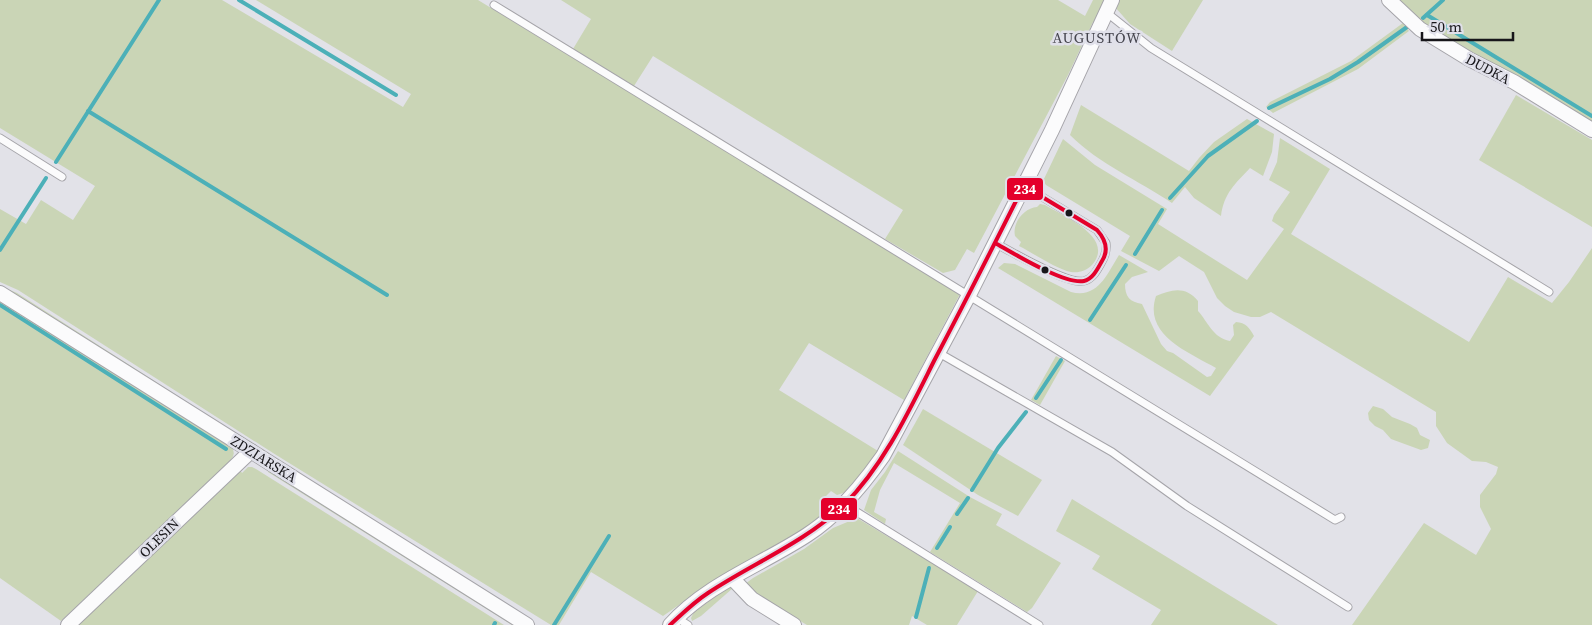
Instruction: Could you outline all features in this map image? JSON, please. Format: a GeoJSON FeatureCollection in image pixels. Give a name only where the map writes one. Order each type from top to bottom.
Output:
{"type":"FeatureCollection","features":[{"type":"Feature","properties":{"kind":"street","name":"DUDKA"},"geometry":{"type":"LineString","coordinates":[[1389,0],[1420,29],[1469,59],[1514,82],[1592,130]]}},
{"type":"Feature","properties":{"kind":"street"},"geometry":{"type":"LineString","coordinates":[[678,623],[696,601],[807,535],[828,520],[867,478],[883,456],[969,295],[1067,98],[1109,6]]}},
{"type":"Feature","properties":{"kind":"street","name":"ZDZIARSKA"},"geometry":{"type":"LineString","coordinates":[[0,292],[528,625]]}},
{"type":"Feature","properties":{"kind":"street","name":"OLESIN"},"geometry":{"type":"LineString","coordinates":[[68,625],[251,451]]}},
{"type":"Feature","properties":{"kind":"street"},"geometry":{"type":"LineString","coordinates":[[732,578],[752,599],[794,625]]}},
{"type":"Feature","properties":{"kind":"lane"},"geometry":{"type":"LineString","coordinates":[[494,5],[1335,520],[1341,517]]}},
{"type":"Feature","properties":{"kind":"lane"},"geometry":{"type":"LineString","coordinates":[[1109,6],[1151,48],[1549,292]]}},
{"type":"Feature","properties":{"kind":"lane"},"geometry":{"type":"LineString","coordinates":[[0,138],[62,177]]}},
{"type":"Feature","properties":{"kind":"lane"},"geometry":{"type":"LineString","coordinates":[[995,243],[1061,277],[1077,282],[1090,278],[1097,271],[1105,256],[1106,243],[1097,230],[1029,189],[1022,189]]}},
{"type":"Feature","properties":{"kind":"lane"},"geometry":{"type":"LineString","coordinates":[[939,353],[1112,452],[1187,506],[1348,607]]}},
{"type":"Feature","properties":{"kind":"lane"},"geometry":{"type":"LineString","coordinates":[[844,504],[1039,625]]}},
{"type":"Feature","properties":{"kind":"green space"},"geometry":{"type":"Polygon","coordinates":[[[0,0],[222,0],[403,107],[411,94],[256,0],[478,0],[960,294],[904,400],[809,343],[779,390],[878,451],[846,492],[837,495],[831,491],[824,498],[828,508],[817,519],[790,538],[712,582],[663,616],[591,572],[559,625],[551,625],[273,453],[18,290],[0,282],[0,209],[26,224],[41,200],[73,220],[95,186],[0,128],[0,0]]]}},
{"type":"Feature","properties":{"kind":"green space"},"geometry":{"type":"Polygon","coordinates":[[[561,0],[1058,0],[1085,16],[1093,0],[1108,0],[1099,25],[1093,22],[1068,75],[974,253],[967,249],[955,270],[943,273],[885,239],[903,210],[653,56],[634,86],[573,49],[591,19],[561,0]]]}},
{"type":"Feature","properties":{"kind":"green space"},"geometry":{"type":"Polygon","coordinates":[[[1117,0],[1203,0],[1172,51],[1130,24],[1115,7],[1117,0]]]}},
{"type":"Feature","properties":{"kind":"green space"},"geometry":{"type":"Polygon","coordinates":[[[1398,0],[1592,0],[1592,124],[1518,78],[1428,27],[1398,0]]]}},
{"type":"Feature","properties":{"kind":"green space"},"geometry":{"type":"Polygon","coordinates":[[[1403,23],[1409,31],[1358,69],[1273,113],[1266,107],[1270,102],[1351,61],[1403,23]]]}},
{"type":"Feature","properties":{"kind":"green space"},"geometry":{"type":"Polygon","coordinates":[[[1516,95],[1592,140],[1592,227],[1479,160],[1516,95]]]}},
{"type":"Feature","properties":{"kind":"green space"},"geometry":{"type":"Polygon","coordinates":[[[1081,105],[1189,171],[1214,142],[1247,119],[1274,134],[1272,152],[1263,176],[1250,168],[1235,184],[1225,201],[1221,216],[1194,198],[1185,187],[1172,203],[1093,155],[1070,135],[1081,105]]]}},
{"type":"Feature","properties":{"kind":"green space"},"geometry":{"type":"Polygon","coordinates":[[[1280,138],[1330,169],[1291,234],[1469,342],[1508,277],[1552,303],[1592,248],[1592,625],[1352,625],[1424,523],[1476,555],[1491,529],[1480,507],[1480,495],[1496,474],[1498,467],[1486,462],[1472,461],[1447,443],[1436,426],[1436,412],[1271,312],[1260,317],[1251,317],[1234,312],[1217,298],[1204,272],[1179,256],[1159,271],[1121,251],[1130,236],[1046,185],[1043,181],[1063,139],[1095,165],[1167,209],[1158,224],[1247,280],[1284,229],[1272,221],[1290,192],[1269,180],[1277,162],[1280,138]]]}},
{"type":"Feature","properties":{"kind":"green space"},"geometry":{"type":"Polygon","coordinates":[[[1040,204],[1074,221],[1092,237],[1097,245],[1098,255],[1090,267],[1085,270],[1071,272],[1019,246],[1021,242],[1015,236],[1017,221],[1028,210],[1040,204]]]}},
{"type":"Feature","properties":{"kind":"green space"},"geometry":{"type":"Polygon","coordinates":[[[1119,255],[1148,272],[1132,277],[1125,284],[1125,289],[1129,298],[1134,302],[1142,304],[1161,344],[1167,351],[1173,353],[1207,377],[1211,376],[1216,368],[1181,348],[1162,332],[1156,321],[1154,310],[1156,296],[1178,290],[1189,293],[1198,301],[1198,311],[1219,337],[1230,341],[1234,335],[1233,325],[1236,322],[1245,324],[1254,336],[1210,396],[998,268],[1004,263],[1015,264],[1071,292],[1080,293],[1088,292],[1101,283],[1119,255]]]}},
{"type":"Feature","properties":{"kind":"green space"},"geometry":{"type":"Polygon","coordinates":[[[0,286],[17,293],[267,453],[267,455],[0,286]]]}},
{"type":"Feature","properties":{"kind":"green space"},"geometry":{"type":"Polygon","coordinates":[[[0,298],[232,447],[234,451],[229,462],[61,621],[0,578],[0,298]]]}},
{"type":"Feature","properties":{"kind":"green space"},"geometry":{"type":"Polygon","coordinates":[[[1056,356],[1065,361],[1040,405],[1031,400],[1056,356]]]}},
{"type":"Feature","properties":{"kind":"green space"},"geometry":{"type":"Polygon","coordinates":[[[1373,406],[1383,409],[1392,417],[1417,428],[1420,435],[1430,440],[1428,448],[1421,450],[1391,439],[1383,430],[1369,420],[1368,413],[1373,406]]]}},
{"type":"Feature","properties":{"kind":"green space"},"geometry":{"type":"Polygon","coordinates":[[[923,409],[1042,480],[1018,516],[978,495],[903,445],[923,409]]]}},
{"type":"Feature","properties":{"kind":"green space"},"geometry":{"type":"Polygon","coordinates":[[[898,451],[970,497],[1002,514],[996,525],[1061,563],[1032,608],[1027,612],[930,552],[960,503],[894,463],[880,490],[874,512],[886,519],[885,524],[864,510],[871,490],[898,451]]]}},
{"type":"Feature","properties":{"kind":"green space"},"geometry":{"type":"Polygon","coordinates":[[[248,467],[256,469],[504,625],[78,625],[240,470],[242,473],[248,467]]]}},
{"type":"Feature","properties":{"kind":"green space"},"geometry":{"type":"Polygon","coordinates":[[[268,469],[519,625],[512,625],[268,472],[268,469]]]}},
{"type":"Feature","properties":{"kind":"green space"},"geometry":{"type":"Polygon","coordinates":[[[1072,499],[1278,625],[1151,625],[1161,610],[1092,569],[1100,556],[1056,531],[1072,499]]]}},
{"type":"Feature","properties":{"kind":"green space"},"geometry":{"type":"Polygon","coordinates":[[[857,518],[978,591],[957,625],[927,625],[912,616],[909,625],[807,625],[751,592],[745,584],[804,549],[833,528],[857,518]]]}},
{"type":"Feature","properties":{"kind":"green space"},"geometry":{"type":"Polygon","coordinates":[[[729,587],[733,588],[701,616],[692,621],[691,618],[694,612],[729,587]]]}},
{"type":"Feature","properties":{"kind":"waterway"},"geometry":{"type":"LineString","coordinates":[[56,162],[159,0]]}},
{"type":"Feature","properties":{"kind":"waterway"},"geometry":{"type":"LineString","coordinates":[[239,0],[396,95]]}},
{"type":"Feature","properties":{"kind":"waterway"},"geometry":{"type":"LineString","coordinates":[[1423,18],[1443,0]]}},
{"type":"Feature","properties":{"kind":"waterway"},"geometry":{"type":"LineString","coordinates":[[1427,15],[1592,116]]}},
{"type":"Feature","properties":{"kind":"waterway"},"geometry":{"type":"LineString","coordinates":[[1269,108],[1330,79],[1358,62],[1407,27]]}},
{"type":"Feature","properties":{"kind":"waterway"},"geometry":{"type":"LineString","coordinates":[[88,111],[387,295]]}},
{"type":"Feature","properties":{"kind":"waterway"},"geometry":{"type":"LineString","coordinates":[[1170,198],[1208,156],[1257,121]]}},
{"type":"Feature","properties":{"kind":"waterway"},"geometry":{"type":"LineString","coordinates":[[0,250],[46,178]]}},
{"type":"Feature","properties":{"kind":"waterway"},"geometry":{"type":"LineString","coordinates":[[1135,254],[1162,210]]}},
{"type":"Feature","properties":{"kind":"waterway"},"geometry":{"type":"LineString","coordinates":[[1090,320],[1126,265]]}},
{"type":"Feature","properties":{"kind":"waterway"},"geometry":{"type":"LineString","coordinates":[[0,305],[226,449]]}},
{"type":"Feature","properties":{"kind":"waterway"},"geometry":{"type":"LineString","coordinates":[[1036,398],[1061,360]]}},
{"type":"Feature","properties":{"kind":"waterway"},"geometry":{"type":"LineString","coordinates":[[972,490],[998,448],[1026,412]]}},
{"type":"Feature","properties":{"kind":"waterway"},"geometry":{"type":"LineString","coordinates":[[957,514],[968,498]]}},
{"type":"Feature","properties":{"kind":"waterway"},"geometry":{"type":"LineString","coordinates":[[937,548],[950,527]]}},
{"type":"Feature","properties":{"kind":"waterway"},"geometry":{"type":"LineString","coordinates":[[554,625],[609,536]]}},
{"type":"Feature","properties":{"kind":"waterway"},"geometry":{"type":"LineString","coordinates":[[916,617],[929,568]]}},
{"type":"Feature","properties":{"kind":"transit line","name":"234"},"geometry":{"type":"LineString","coordinates":[[670,625],[708,593],[812,531],[844,505],[871,473],[895,437],[1022,189],[1029,189],[1097,230],[1103,238],[1106,249],[1104,257],[1093,276],[1084,281],[1075,281],[1039,267],[995,243]]}},
{"type":"Feature","properties":{"kind":"district","name":"AUGUSTÓW"},"geometry":{"type":"Point","coordinates":[1097,37]}}]}
